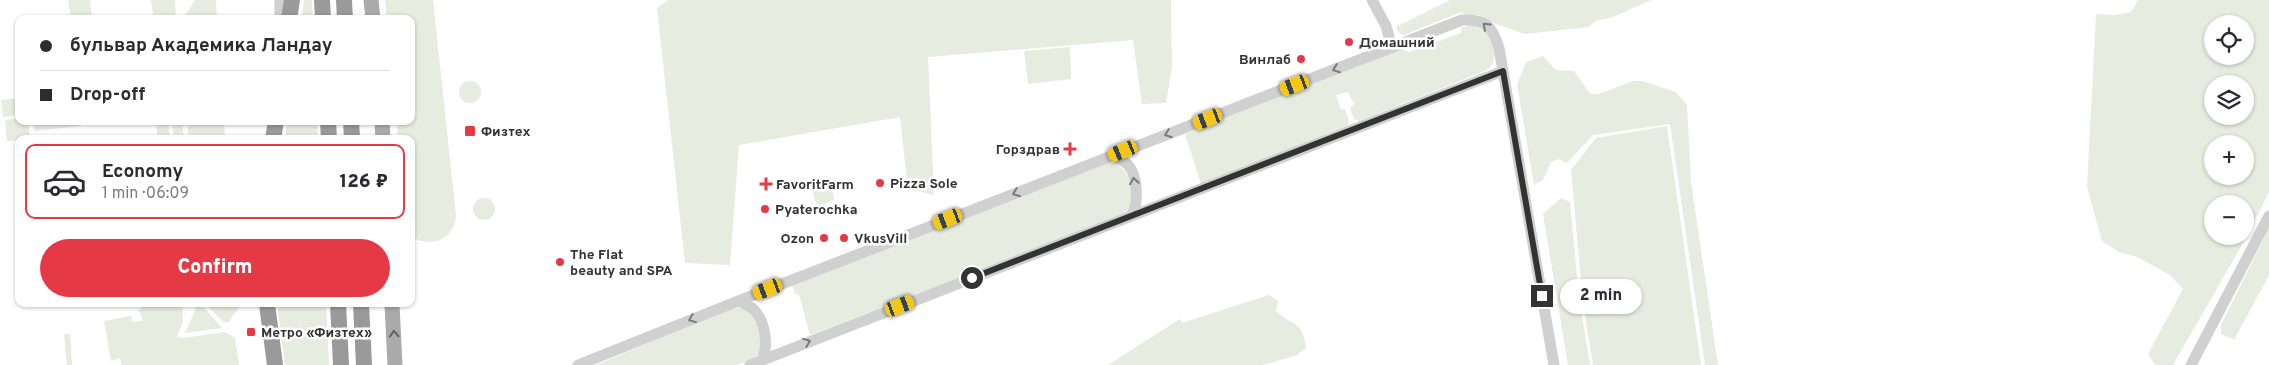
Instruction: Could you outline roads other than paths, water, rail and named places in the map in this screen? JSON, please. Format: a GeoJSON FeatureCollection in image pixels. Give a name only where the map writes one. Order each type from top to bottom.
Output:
{"type":"FeatureCollection","features":[{"type":"Feature","properties":{"kind":"highway"},"geometry":{"type":"LineString","coordinates":[[290,15],[292,0]]}},
{"type":"Feature","properties":{"kind":"highway"},"geometry":{"type":"LineString","coordinates":[[322,0],[323,15]]}},
{"type":"Feature","properties":{"kind":"highway"},"geometry":{"type":"LineString","coordinates":[[344,0],[346,15]]}},
{"type":"Feature","properties":{"kind":"highway"},"geometry":{"type":"LineString","coordinates":[[267,307],[275,365]]}},
{"type":"Feature","properties":{"kind":"highway"},"geometry":{"type":"LineString","coordinates":[[338,307],[341,365]]}},
{"type":"Feature","properties":{"kind":"highway"},"geometry":{"type":"LineString","coordinates":[[361,307],[364,365]]}},
{"type":"Feature","properties":{"kind":"main road"},"geometry":{"type":"LineString","coordinates":[[370,0],[372,15]]}},
{"type":"Feature","properties":{"kind":"main road"},"geometry":{"type":"LineString","coordinates":[[392,307],[395,365]]}},
{"type":"Feature","properties":{"kind":"main road"},"geometry":{"type":"LineString","coordinates":[[267,365],[271,338]]}},
{"type":"Feature","properties":{"kind":"street"},"geometry":{"type":"LineString","coordinates":[[280,0],[280,15]]}},
{"type":"Feature","properties":{"kind":"street"},"geometry":{"type":"LineString","coordinates":[[1372,0],[1386,26],[1392,48]]}},
{"type":"Feature","properties":{"kind":"street"},"geometry":{"type":"LineString","coordinates":[[578,365],[1462,20],[1479,20],[1489,26],[1495,36],[1503,71],[1554,365]]}},
{"type":"Feature","properties":{"kind":"street"},"geometry":{"type":"LineString","coordinates":[[750,365],[1503,71]]}},
{"type":"Feature","properties":{"kind":"street"},"geometry":{"type":"LineString","coordinates":[[1112,155],[1126,162],[1133,175],[1136,201],[1131,216]]}},
{"type":"Feature","properties":{"kind":"street"},"geometry":{"type":"LineString","coordinates":[[2191,365],[2269,216]]}},
{"type":"Feature","properties":{"kind":"street"},"geometry":{"type":"LineString","coordinates":[[738,301],[752,308],[757,314],[766,343],[762,360]]}},
{"type":"Feature","properties":{"kind":"place","name":"Домашний"},"geometry":{"type":"Point","coordinates":[1349,42]}},
{"type":"Feature","properties":{"kind":"place","name":"Винлаб"},"geometry":{"type":"Point","coordinates":[1301,59]}},
{"type":"Feature","properties":{"kind":"place","name":"Физтех"},"geometry":{"type":"Point","coordinates":[470,131]}},
{"type":"Feature","properties":{"kind":"place","name":"Горздрав"},"geometry":{"type":"Point","coordinates":[1070,149]}},
{"type":"Feature","properties":{"kind":"place","name":"Pizza Sole"},"geometry":{"type":"Point","coordinates":[880,183]}},
{"type":"Feature","properties":{"kind":"place","name":"FavoritFarm"},"geometry":{"type":"Point","coordinates":[766,184]}},
{"type":"Feature","properties":{"kind":"place","name":"Pyaterochka"},"geometry":{"type":"Point","coordinates":[765,209]}},
{"type":"Feature","properties":{"kind":"place","name":"Ozon"},"geometry":{"type":"Point","coordinates":[824,238]}},
{"type":"Feature","properties":{"kind":"place","name":"VkusVill"},"geometry":{"type":"Point","coordinates":[844,238]}},
{"type":"Feature","properties":{"kind":"place","name":"The Flat beauty and SPA"},"geometry":{"type":"Point","coordinates":[560,262]}},
{"type":"Feature","properties":{"kind":"place","name":"Метро «Физтех»"},"geometry":{"type":"Point","coordinates":[251,332]}}]}
